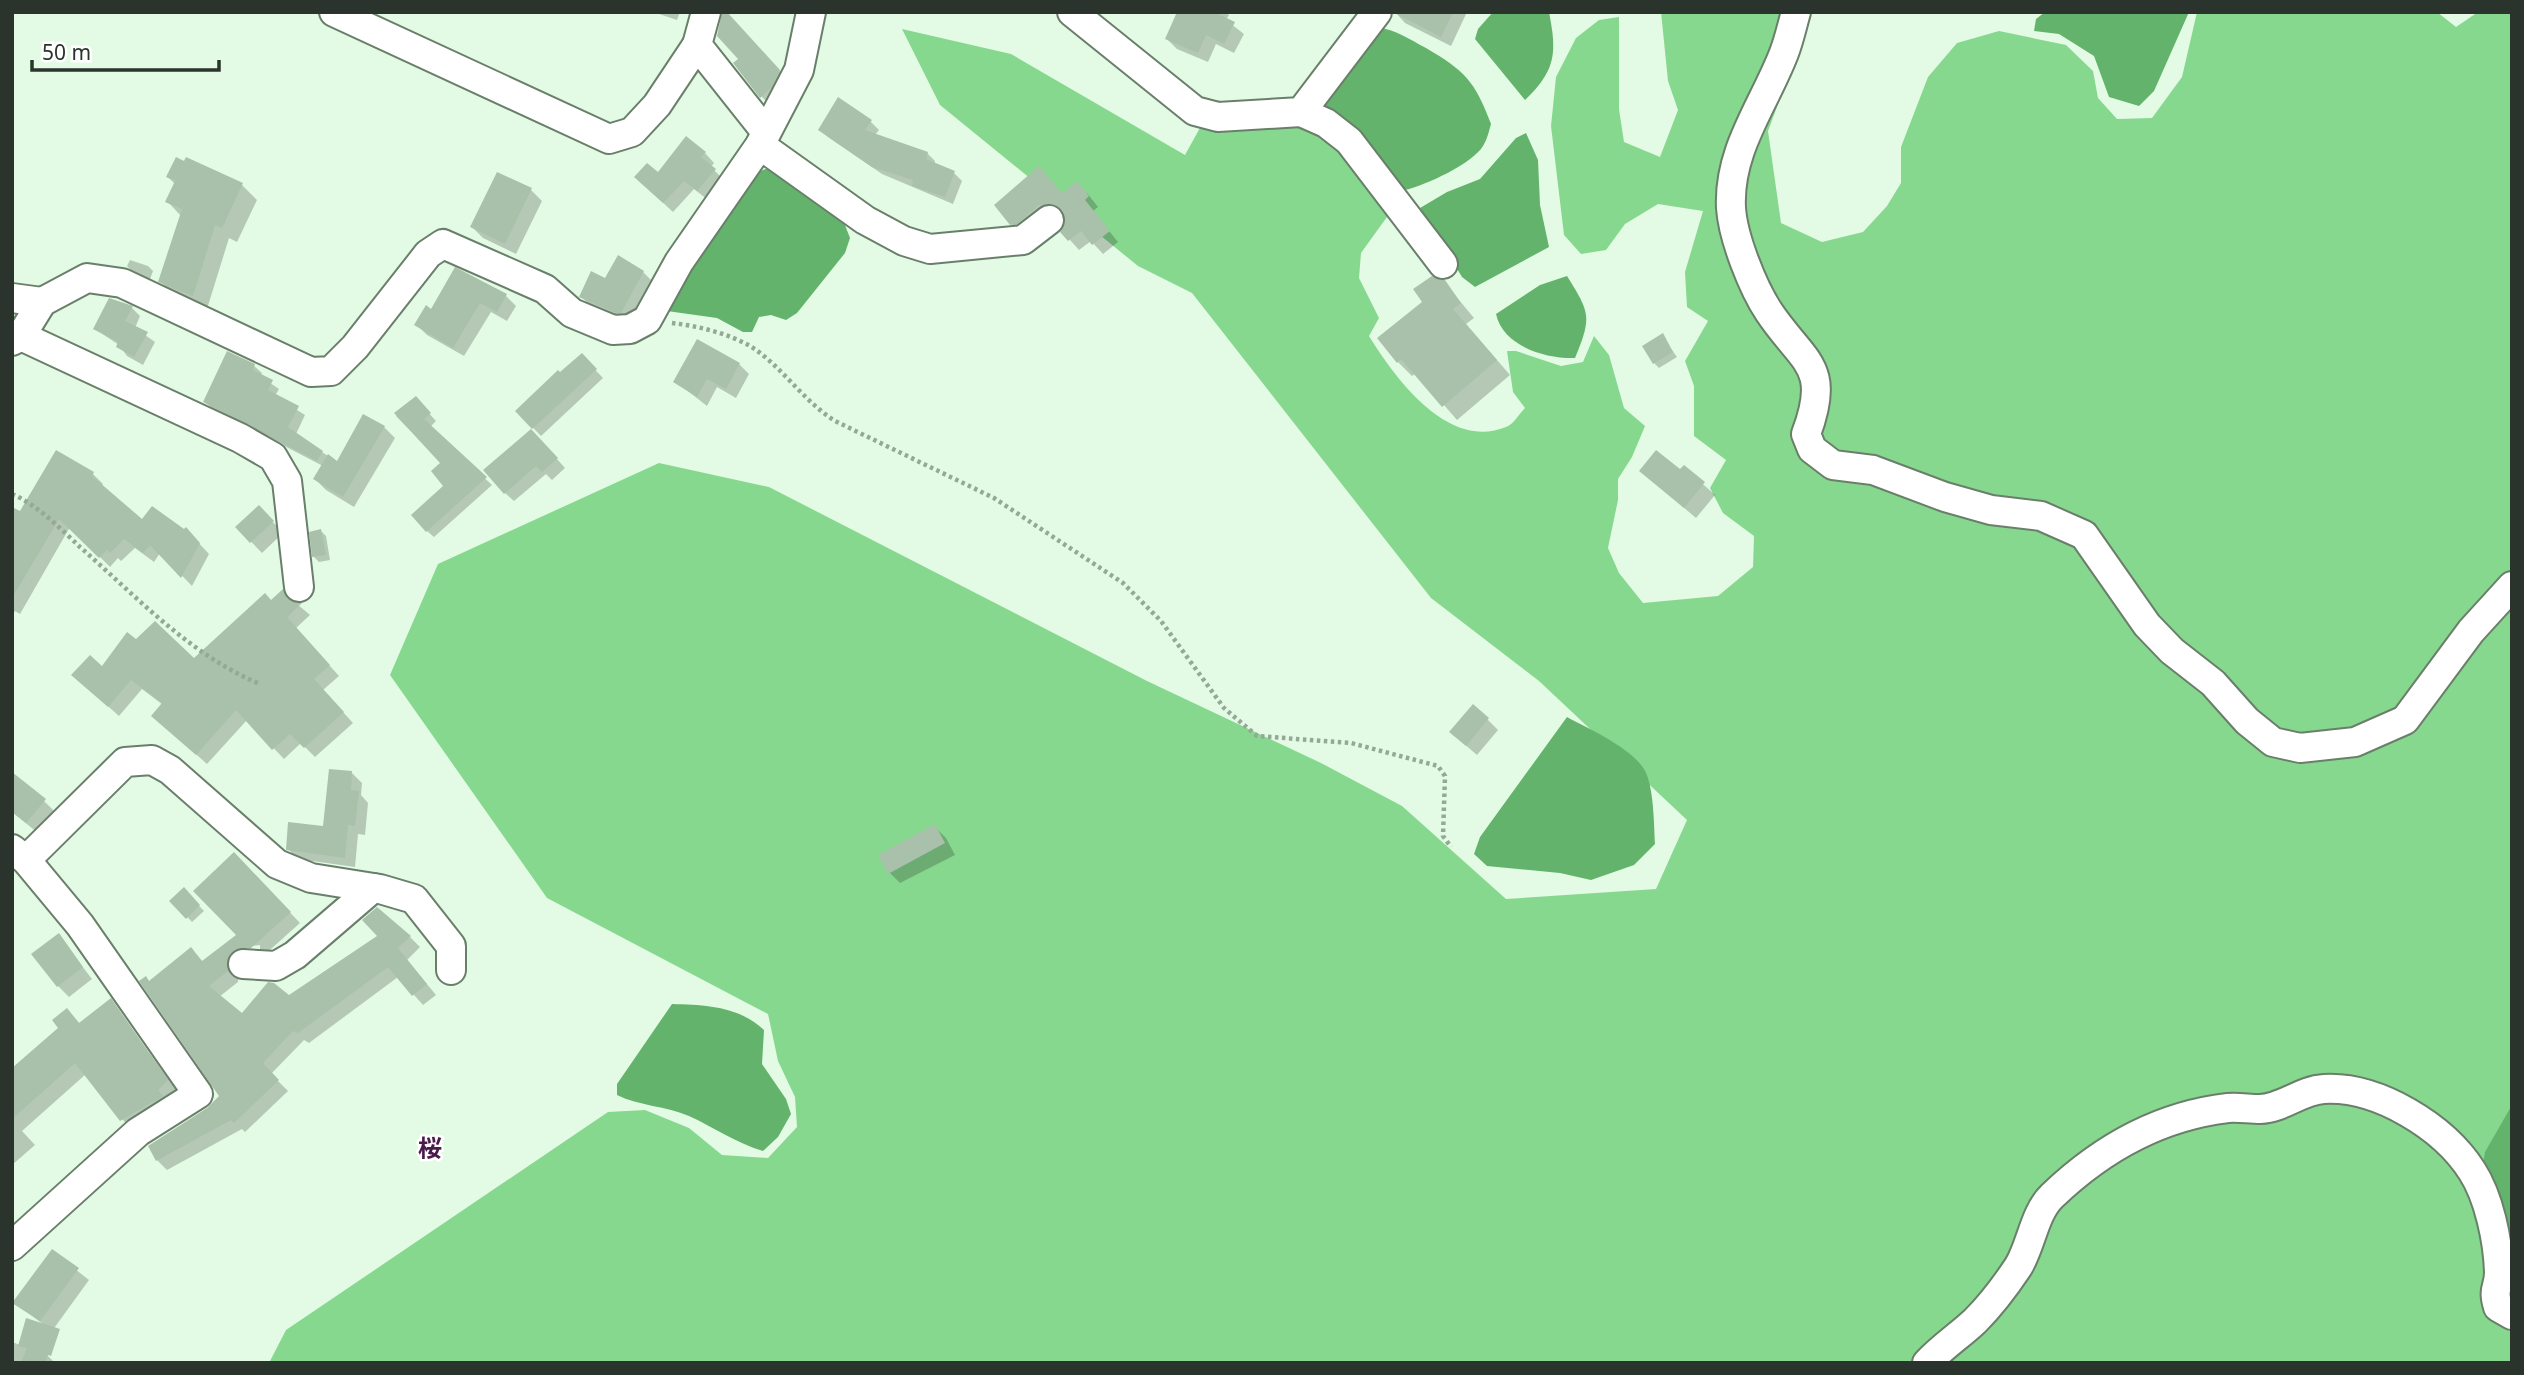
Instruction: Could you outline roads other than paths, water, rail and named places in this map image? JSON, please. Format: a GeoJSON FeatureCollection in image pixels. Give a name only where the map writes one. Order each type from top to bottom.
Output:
{"type":"FeatureCollection","features":[{"type":"Feature","properties":{"kind":"street"},"geometry":{"type":"LineString","coordinates":[[334,12],[609,139],[632,132],[657,105],[698,45],[706,12]]}},
{"type":"Feature","properties":{"kind":"street"},"geometry":{"type":"LineString","coordinates":[[299,587],[286,481],[273,457],[228,432],[16,339],[42,302],[87,278],[122,283],[311,372],[331,371],[355,347],[428,254],[443,244],[545,289],[572,313],[613,330],[631,329],[647,320],[679,262],[763,138],[799,70],[811,12]]}},
{"type":"Feature","properties":{"kind":"street"},"geometry":{"type":"LineString","coordinates":[[1072,12],[1195,111],[1218,117],[1301,112],[1326,123],[1349,141],[1443,264]]}},
{"type":"Feature","properties":{"kind":"street"},"geometry":{"type":"LineString","coordinates":[[1301,112],[1377,12]]}},
{"type":"Feature","properties":{"kind":"street"},"geometry":{"type":"LineString","coordinates":[[1796,12],[1784,53],[1742,141],[1733,171],[1731,209],[1752,279],[1770,313],[1811,365],[1817,404],[1806,434],[1812,449],[1833,465],[1873,470],[1945,497],[1991,510],[2041,516],[2084,535],[2147,625],[2172,651],[2213,683],[2247,721],[2273,742],[2300,748],[2355,742],[2405,720],[2471,631],[2512,586]]}},
{"type":"Feature","properties":{"kind":"street"},"geometry":{"type":"LineString","coordinates":[[698,45],[763,138],[864,220],[904,241],[930,248],[1023,240],[1049,220]]}},
{"type":"Feature","properties":{"kind":"street"},"geometry":{"type":"LineString","coordinates":[[12,298],[42,302]]}},
{"type":"Feature","properties":{"kind":"street"},"geometry":{"type":"LineString","coordinates":[[12,1247],[138,1132],[198,1094],[108,962],[19,855],[125,762],[152,760],[170,770],[276,864],[311,878],[373,888],[414,899],[451,946],[451,970]]}},
{"type":"Feature","properties":{"kind":"street"},"geometry":{"type":"LineString","coordinates":[[243,964],[276,966],[295,955],[373,888]]}},
{"type":"Feature","properties":{"kind":"street"},"geometry":{"type":"LineString","coordinates":[[1927,1363],[1975,1321],[2018,1266],[2049,1199],[2102,1153],[2163,1122],[2230,1107],[2260,1109],[2282,1105],[2304,1093],[2326,1089],[2362,1094],[2416,1119],[2445,1139],[2472,1170],[2483,1195],[2492,1228],[2499,1275],[2493,1291],[2498,1307],[2512,1315]]}},
{"type":"Feature","properties":{"kind":"district","name":"桜"},"geometry":{"type":"Point","coordinates":[430,1149]}}]}
